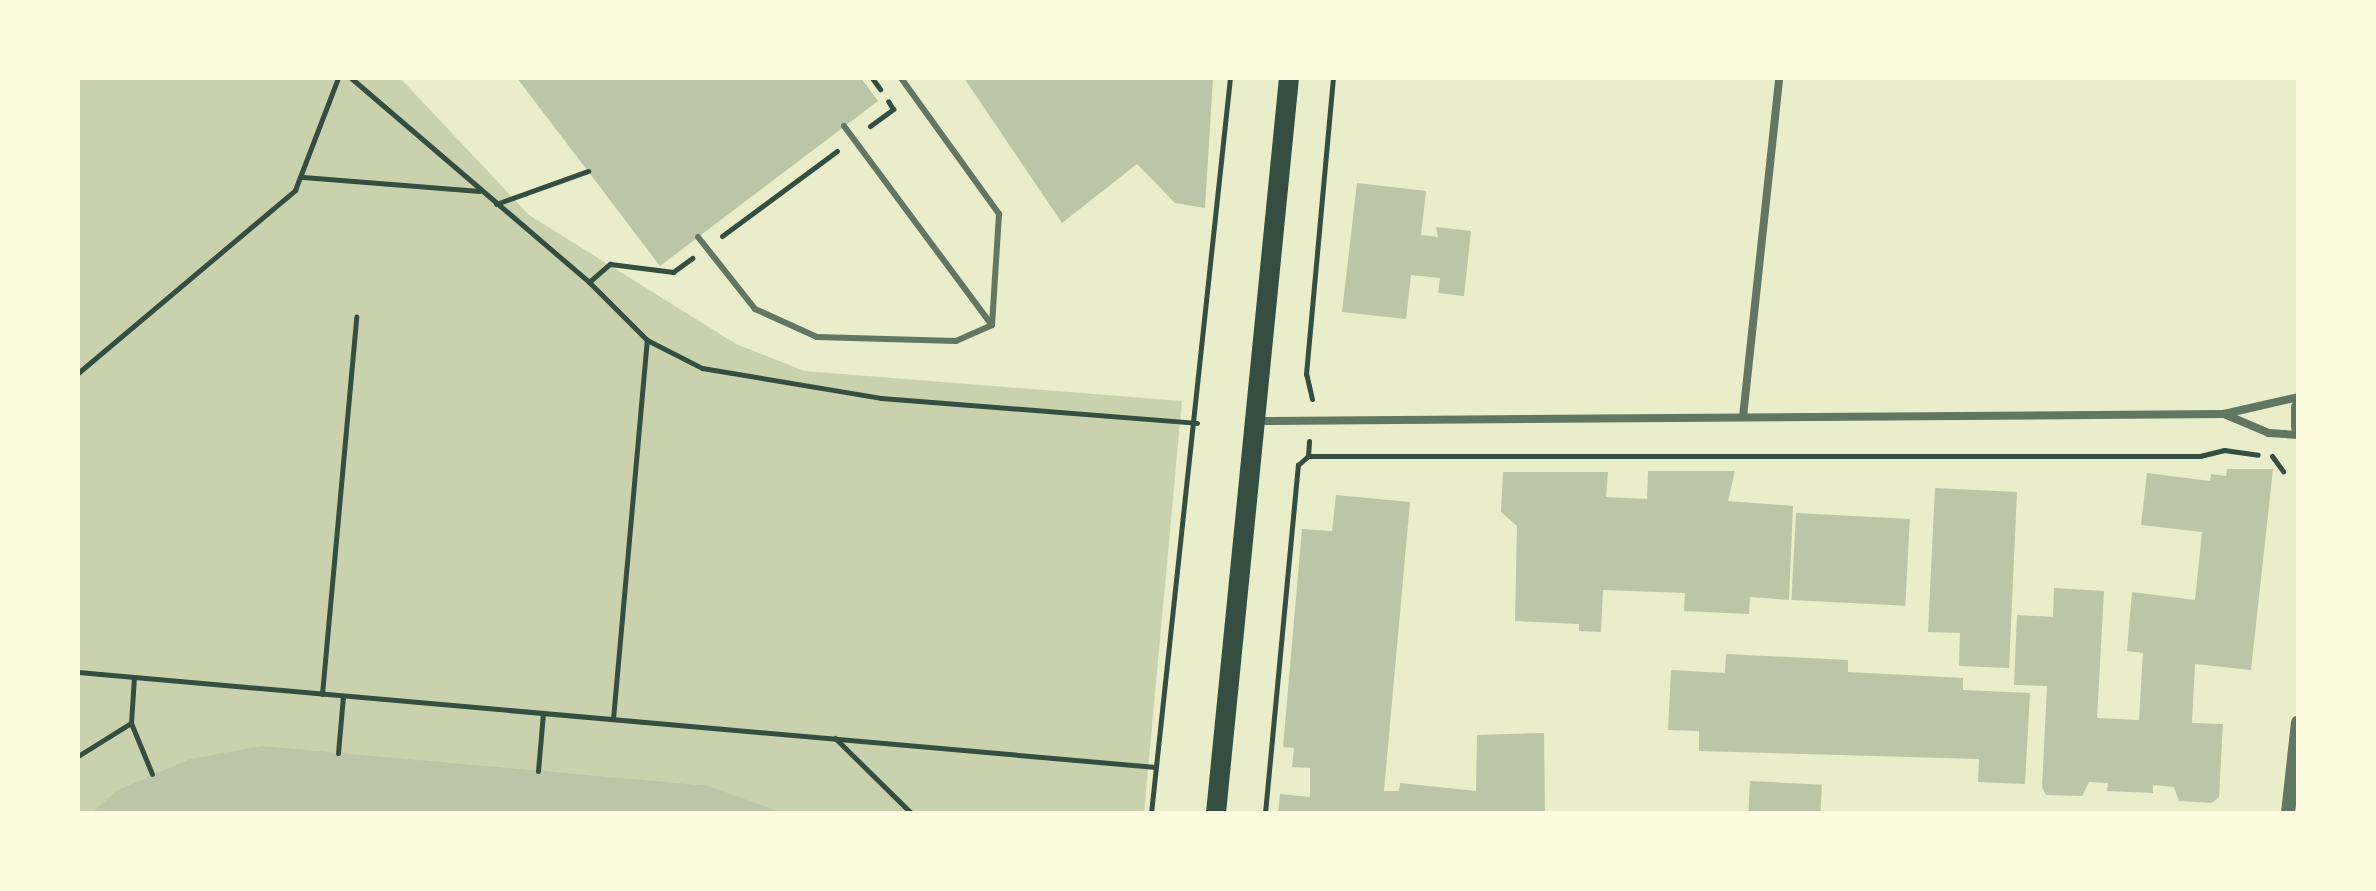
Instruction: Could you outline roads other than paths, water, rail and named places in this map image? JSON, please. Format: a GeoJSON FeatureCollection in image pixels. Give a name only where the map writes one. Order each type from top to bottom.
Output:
{"type":"FeatureCollection","features":[{"type":"Feature","properties":{"kind":"main road"},"geometry":{"type":"LineString","coordinates":[[1216,813],[1289,78]]}},
{"type":"Feature","properties":{"kind":"street"},"geometry":{"type":"LineString","coordinates":[[1743,417],[1779,78]]}},
{"type":"Feature","properties":{"kind":"street"},"geometry":{"type":"LineString","coordinates":[[1254,421],[2224,414],[2298,397]]}},
{"type":"Feature","properties":{"kind":"street"},"geometry":{"type":"LineString","coordinates":[[2298,407],[2298,427]]}},
{"type":"Feature","properties":{"kind":"street"},"geometry":{"type":"LineString","coordinates":[[2224,414],[2269,433],[2298,435]]}},
{"type":"Feature","properties":{"kind":"street"},"geometry":{"type":"LineString","coordinates":[[2288,813],[2298,723]]}},
{"type":"Feature","properties":{"kind":"lane"},"geometry":{"type":"LineString","coordinates":[[901,78],[999,214],[992,325]]}},
{"type":"Feature","properties":{"kind":"lane"},"geometry":{"type":"LineString","coordinates":[[844,126],[992,325]]}},
{"type":"Feature","properties":{"kind":"lane"},"geometry":{"type":"LineString","coordinates":[[698,237],[755,309],[817,337],[956,341],[992,325]]}}]}
